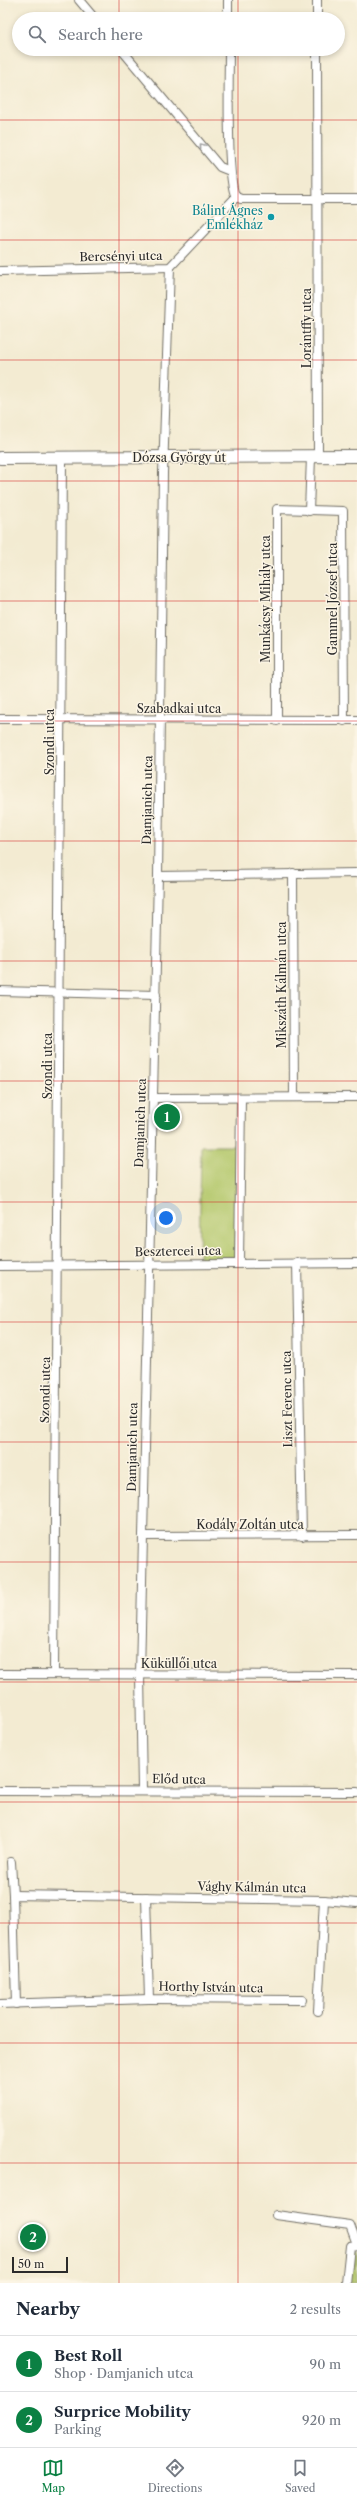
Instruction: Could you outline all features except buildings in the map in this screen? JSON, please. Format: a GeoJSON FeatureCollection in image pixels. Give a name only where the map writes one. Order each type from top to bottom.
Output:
{"type":"FeatureCollection","features":[{"type":"Feature","properties":{"kind":"main road","name":"Dózsa György út"},"geometry":{"type":"LineString","coordinates":[[0,458],[357,456]]}},
{"type":"Feature","properties":{"kind":"street"},"geometry":{"type":"LineString","coordinates":[[79,0],[89,12]]}},
{"type":"Feature","properties":{"kind":"street"},"geometry":{"type":"LineString","coordinates":[[228,0],[228,12]]}},
{"type":"Feature","properties":{"kind":"street"},"geometry":{"type":"LineString","coordinates":[[317,0],[317,12]]}},
{"type":"Feature","properties":{"kind":"street"},"geometry":{"type":"LineString","coordinates":[[127,56],[220,167],[230,171]]}},
{"type":"Feature","properties":{"kind":"street"},"geometry":{"type":"LineString","coordinates":[[229,56],[230,171],[233,192],[236,197],[241,199],[357,199]]}},
{"type":"Feature","properties":{"kind":"street","name":"Lorántffy utca"},"geometry":{"type":"LineString","coordinates":[[309,511],[314,457],[318,199],[317,56]]}},
{"type":"Feature","properties":{"kind":"street","name":"Bercsényi utca"},"geometry":{"type":"LineString","coordinates":[[0,270],[170,268],[236,197]]}},
{"type":"Feature","properties":{"kind":"street","name":"Damjanich utca"},"geometry":{"type":"LineString","coordinates":[[142,1790],[140,1675],[148,1264],[156,994],[164,458],[170,268]]}},
{"type":"Feature","properties":{"kind":"street","name":"Szondi utca"},"geometry":{"type":"LineString","coordinates":[[54,1674],[60,992],[62,458]]}},
{"type":"Feature","properties":{"kind":"street","name":"Munkácsy Mihály utca"},"geometry":{"type":"LineString","coordinates":[[277,721],[277,509],[309,511]]}},
{"type":"Feature","properties":{"kind":"street","name":"Gammel József utca"},"geometry":{"type":"LineString","coordinates":[[309,511],[343,511],[344,720]]}},
{"type":"Feature","properties":{"kind":"street","name":"Szabadkai utca"},"geometry":{"type":"LineString","coordinates":[[0,719],[277,721],[357,720]]}},
{"type":"Feature","properties":{"kind":"street","name":"Mikszáth Kálmán utca"},"geometry":{"type":"LineString","coordinates":[[293,873],[294,1097]]}},
{"type":"Feature","properties":{"kind":"street"},"geometry":{"type":"LineString","coordinates":[[158,876],[357,873]]}},
{"type":"Feature","properties":{"kind":"street"},"geometry":{"type":"LineString","coordinates":[[0,991],[156,994]]}},
{"type":"Feature","properties":{"kind":"street"},"geometry":{"type":"LineString","coordinates":[[153,1098],[241,1099],[357,1097]]}},
{"type":"Feature","properties":{"kind":"street"},"geometry":{"type":"LineString","coordinates":[[239,1262],[241,1099]]}},
{"type":"Feature","properties":{"kind":"street","name":"Besztercei utca"},"geometry":{"type":"LineString","coordinates":[[0,1266],[58,1267],[239,1262],[357,1263]]}},
{"type":"Feature","properties":{"kind":"street","name":"Liszt Ferenc utca"},"geometry":{"type":"LineString","coordinates":[[297,1262],[302,1536]]}},
{"type":"Feature","properties":{"kind":"street","name":"Kodály Zoltán utca"},"geometry":{"type":"LineString","coordinates":[[143,1536],[357,1536]]}},
{"type":"Feature","properties":{"kind":"street","name":"Küküllői utca"},"geometry":{"type":"LineString","coordinates":[[0,1674],[357,1675]]}},
{"type":"Feature","properties":{"kind":"street","name":"Előd utca"},"geometry":{"type":"LineString","coordinates":[[0,1791],[142,1790],[357,1792]]}},
{"type":"Feature","properties":{"kind":"street"},"geometry":{"type":"LineString","coordinates":[[11,1862],[16,2004]]}},
{"type":"Feature","properties":{"kind":"street","name":"Vághy Kálmán utca"},"geometry":{"type":"LineString","coordinates":[[13,1895],[324,1900],[357,1903]]}},
{"type":"Feature","properties":{"kind":"street","name":"Horthy István utca"},"geometry":{"type":"LineString","coordinates":[[146,1897],[150,1999],[302,2000]]}},
{"type":"Feature","properties":{"kind":"street"},"geometry":{"type":"LineString","coordinates":[[318,2011],[324,1900]]}},
{"type":"Feature","properties":{"kind":"street"},"geometry":{"type":"LineString","coordinates":[[0,2004],[150,1999]]}},
{"type":"Feature","properties":{"kind":"street"},"geometry":{"type":"LineString","coordinates":[[276,2215],[350,2225],[357,2245],[350,2246],[348,2252],[346,2283]]}},
{"type":"Feature","properties":{"kind":"green space"},"geometry":{"type":"Polygon","coordinates":[[[201,1146],[238,1146],[237,1258],[199,1258],[201,1146]]]}},
{"type":"Feature","properties":{"kind":"green space"},"geometry":{"type":"Polygon","coordinates":[[[348,2252],[357,2252],[357,2283],[346,2283],[348,2252]]]}},
{"type":"Feature","properties":{"kind":"place","name":"Bálint Ágnes Emlékház"},"geometry":{"type":"Point","coordinates":[271,217]}},
{"type":"Feature","properties":{"kind":"place","name":"Best Roll"},"geometry":{"type":"Point","coordinates":[167,1117]}},
{"type":"Feature","properties":{"kind":"place","name":"Surprice Mobility"},"geometry":{"type":"Point","coordinates":[33,2237]}}]}
